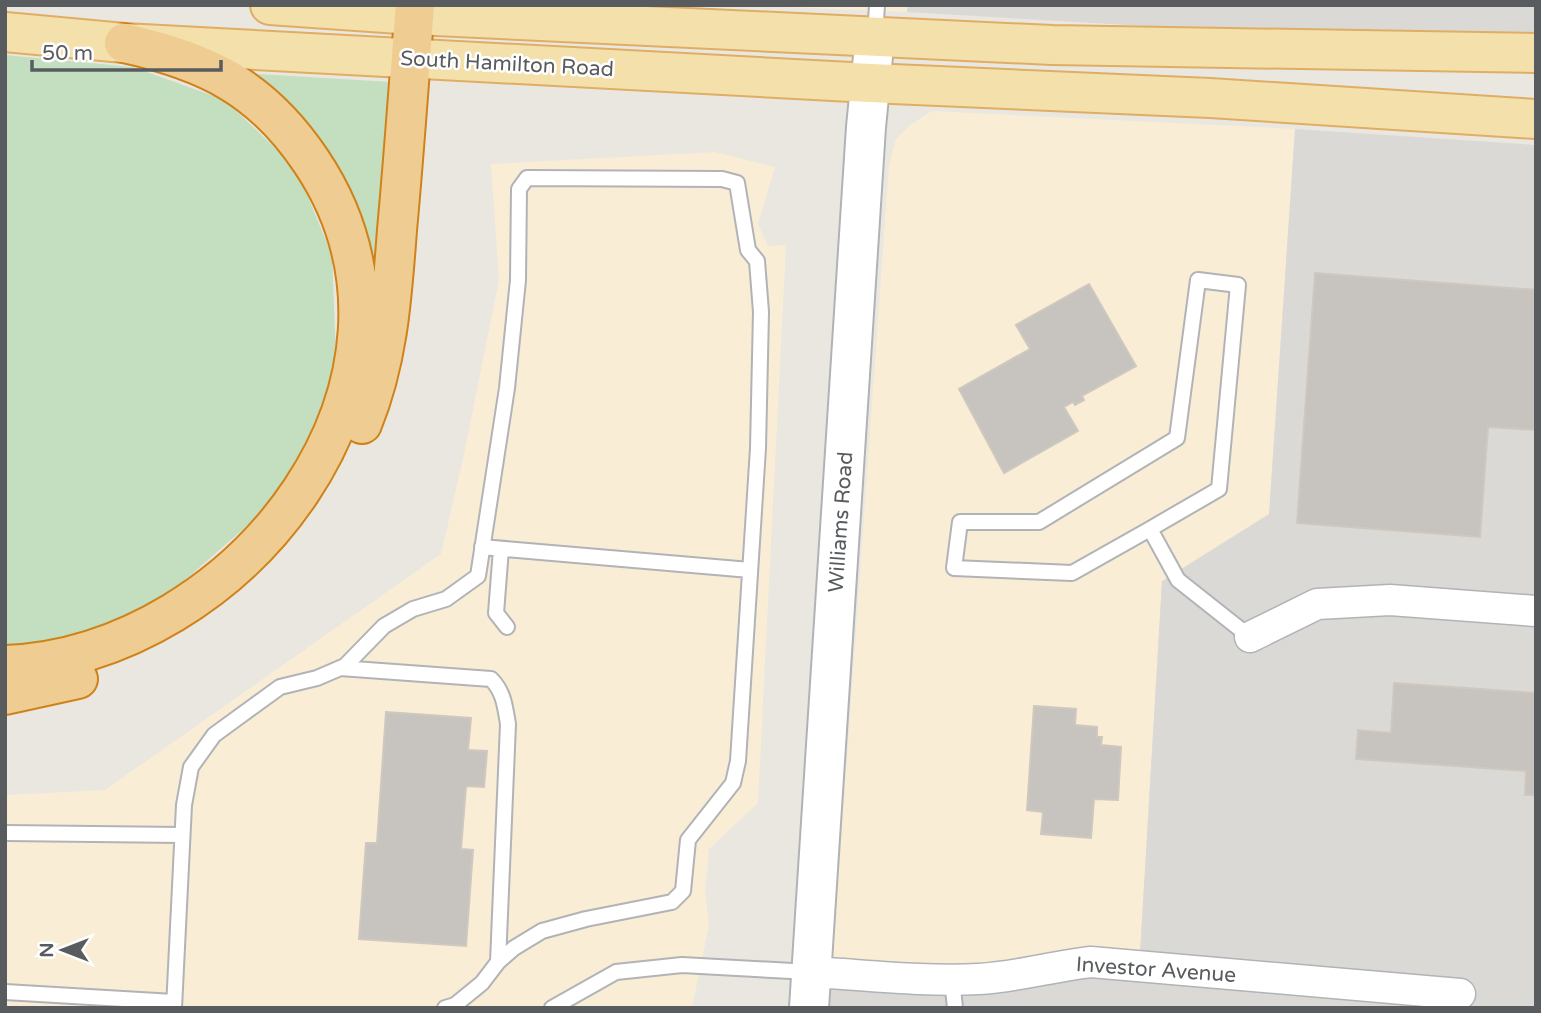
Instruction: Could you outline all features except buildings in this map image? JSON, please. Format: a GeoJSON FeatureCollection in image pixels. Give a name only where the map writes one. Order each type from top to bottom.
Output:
{"type":"FeatureCollection","features":[{"type":"Feature","properties":{"kind":"highway"},"geometry":{"type":"LineString","coordinates":[[5,695],[69,682],[132,662],[202,624],[263,576],[291,544],[337,477],[372,401],[389,329],[415,10]]}},
{"type":"Feature","properties":{"kind":"highway"},"geometry":{"type":"LineString","coordinates":[[5,665],[35,664],[68,657],[130,636],[211,588],[248,556],[282,518],[309,479],[330,437],[348,391],[358,345],[357,275],[351,246],[337,207],[319,173],[297,141],[263,105],[210,70],[187,59],[124,43]]}},
{"type":"Feature","properties":{"kind":"main road","name":"South Hamilton Road"},"geometry":{"type":"LineString","coordinates":[[270,5],[415,10],[750,31],[876,21],[1052,45],[1536,53]]}},
{"type":"Feature","properties":{"kind":"main road"},"geometry":{"type":"LineString","coordinates":[[750,31],[814,18],[833,5]]}},
{"type":"Feature","properties":{"kind":"main road","name":"Williams Road"},"geometry":{"type":"LineString","coordinates":[[810,990],[876,21]]}},
{"type":"Feature","properties":{"kind":"main road","name":"South Hamilton Road"},"geometry":{"type":"LineString","coordinates":[[5,32],[124,43],[870,83],[1210,98],[1536,119]]}},
{"type":"Feature","properties":{"kind":"street"},"geometry":{"type":"LineString","coordinates":[[1250,637],[1317,604],[1390,600],[1536,611]]}},
{"type":"Feature","properties":{"kind":"street","name":"Investor Avenue"},"geometry":{"type":"LineString","coordinates":[[810,990],[954,993],[979,979],[1017,975],[1056,965],[1091,962],[1460,994]]}},
{"type":"Feature","properties":{"kind":"lane"},"geometry":{"type":"LineString","coordinates":[[5,992],[174,1005],[182,835],[191,767],[214,735],[280,687],[317,678],[345,666],[384,626],[413,608],[446,599],[478,576],[505,407],[519,280],[519,189],[527,178],[722,179],[737,183],[748,250],[757,261],[761,312],[758,448],[738,761],[733,783],[688,840],[683,891],[672,902],[586,919],[542,931],[514,948],[498,962],[482,983],[455,1005],[445,1008]]}},
{"type":"Feature","properties":{"kind":"lane"},"geometry":{"type":"LineString","coordinates":[[1198,280],[1238,285],[1219,489],[1150,529],[1072,573],[954,568],[960,522],[1039,522],[1177,438],[1198,280]]}},
{"type":"Feature","properties":{"kind":"lane"},"geometry":{"type":"LineString","coordinates":[[1150,529],[1178,580],[1250,637]]}},
{"type":"Feature","properties":{"kind":"lane"},"geometry":{"type":"LineString","coordinates":[[482,547],[750,570]]}},
{"type":"Feature","properties":{"kind":"lane"},"geometry":{"type":"LineString","coordinates":[[500,549],[496,613],[507,627]]}},
{"type":"Feature","properties":{"kind":"lane"},"geometry":{"type":"LineString","coordinates":[[340,668],[491,679],[500,691],[508,724],[498,962]]}},
{"type":"Feature","properties":{"kind":"lane"},"geometry":{"type":"LineString","coordinates":[[5,833],[182,835]]}},
{"type":"Feature","properties":{"kind":"lane"},"geometry":{"type":"LineString","coordinates":[[552,1008],[616,972],[682,965],[810,990]]}},
{"type":"Feature","properties":{"kind":"shaded area"},"geometry":{"type":"Polygon","coordinates":[[[739,5],[908,5],[907,12],[739,5]]]}},
{"type":"Feature","properties":{"kind":"shaded area"},"geometry":{"type":"Polygon","coordinates":[[[908,5],[1536,5],[1536,49],[907,12],[908,5]]]}},
{"type":"Feature","properties":{"kind":"shaded area"},"geometry":{"type":"Polygon","coordinates":[[[932,111],[1295,129],[1269,515],[1162,582],[1139,971],[832,969],[889,165],[896,139],[910,125],[932,111]]]}},
{"type":"Feature","properties":{"kind":"shaded area"},"geometry":{"type":"Polygon","coordinates":[[[1295,129],[1536,145],[1536,1008],[809,1008],[811,972],[1139,970],[1162,581],[1269,514],[1295,129]]]}},
{"type":"Feature","properties":{"kind":"shaded area"},"geometry":{"type":"Polygon","coordinates":[[[715,152],[775,167],[758,224],[768,246],[786,245],[758,803],[709,849],[705,891],[709,925],[692,1008],[5,1008],[5,795],[105,790],[441,554],[499,280],[491,164],[715,152]]]}},
{"type":"Feature","properties":{"kind":"green space"},"geometry":{"type":"Polygon","coordinates":[[[5,55],[133,67],[225,100],[296,168],[332,255],[336,358],[317,436],[289,486],[242,530],[168,595],[90,642],[5,653],[5,55]]]}},
{"type":"Feature","properties":{"kind":"green space"},"geometry":{"type":"Polygon","coordinates":[[[241,73],[391,82],[384,277],[368,276],[241,73]]]}}]}
